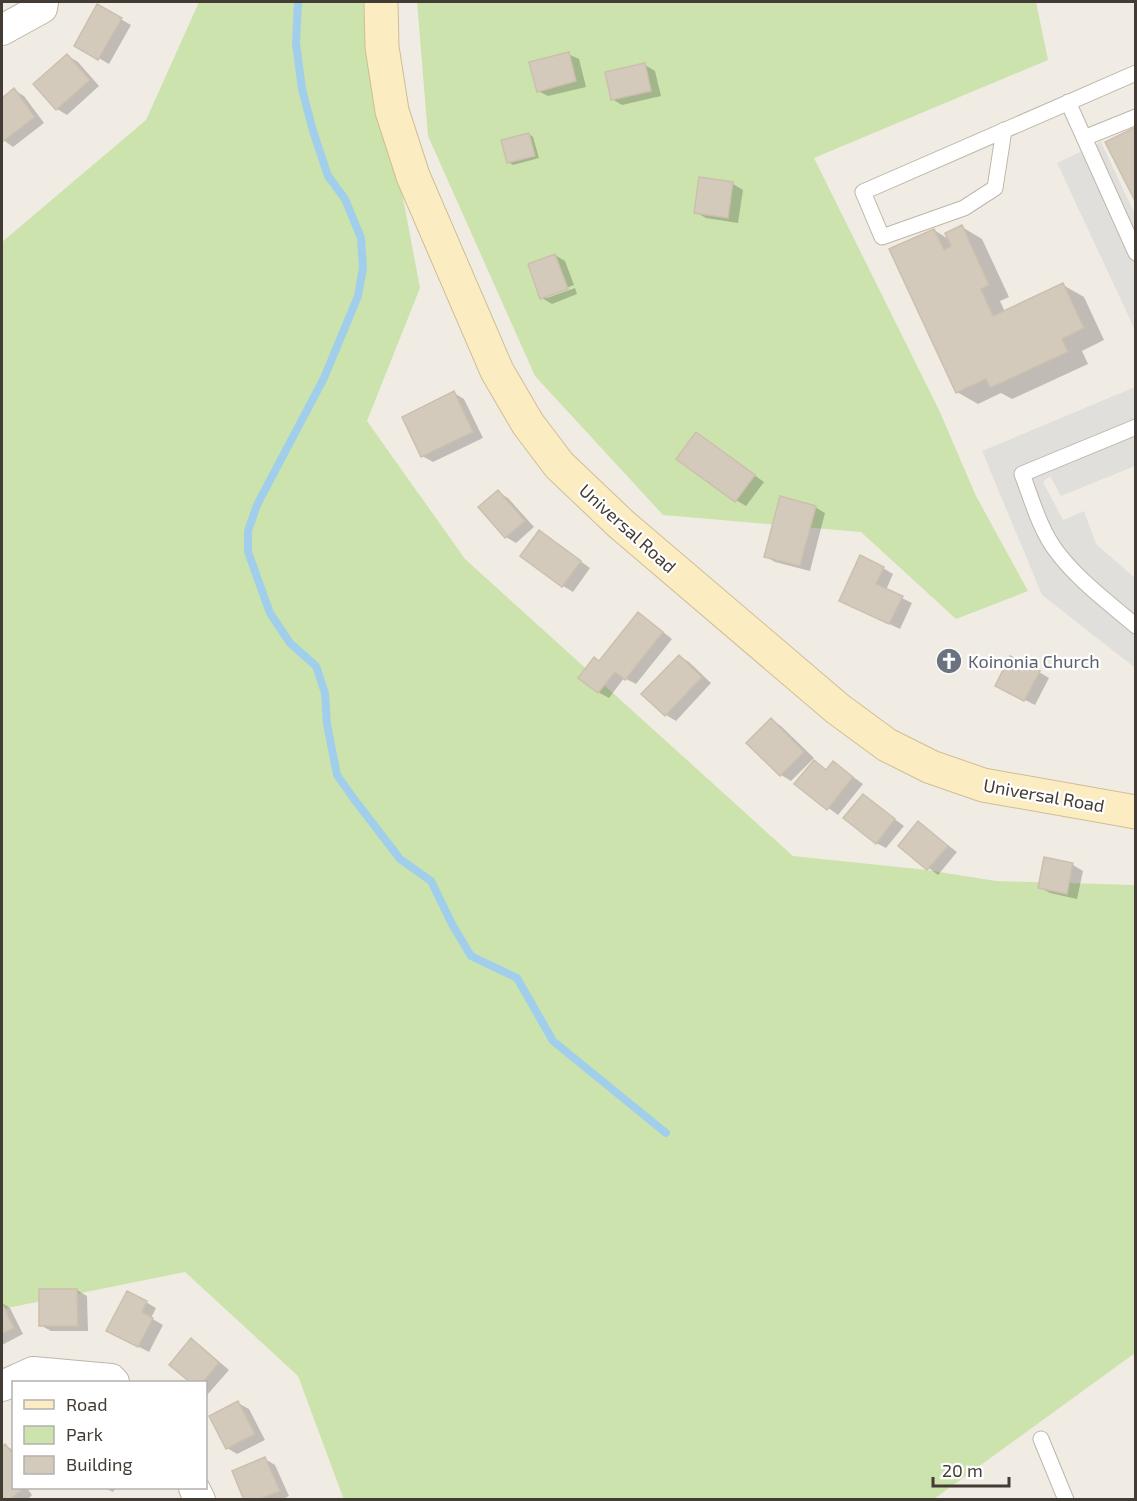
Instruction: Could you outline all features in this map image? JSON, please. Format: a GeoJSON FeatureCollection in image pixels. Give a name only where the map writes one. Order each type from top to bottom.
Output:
{"type":"FeatureCollection","features":[{"type":"Feature","properties":{"kind":"street"},"geometry":{"type":"LineString","coordinates":[[2,30],[42,8],[43,2]]}},
{"type":"Feature","properties":{"kind":"street","name":"Universal Road"},"geometry":{"type":"LineString","coordinates":[[381,2],[382,47],[392,111],[413,176],[497,371],[528,424],[559,465],[657,555],[838,709],[887,745],[931,767],[983,785],[1136,812]]}},
{"type":"Feature","properties":{"kind":"street"},"geometry":{"type":"LineString","coordinates":[[13,1381],[33,1372],[111,1379],[112,1381]]}},
{"type":"Feature","properties":{"kind":"lane"},"geometry":{"type":"LineString","coordinates":[[1004,130],[995,188],[964,208],[882,237],[863,192],[1004,130],[1068,102],[1136,74]]}},
{"type":"Feature","properties":{"kind":"lane"},"geometry":{"type":"LineString","coordinates":[[1068,102],[1136,253]]}},
{"type":"Feature","properties":{"kind":"lane"},"geometry":{"type":"LineString","coordinates":[[1084,138],[1136,117]]}},
{"type":"Feature","properties":{"kind":"lane"},"geometry":{"type":"LineString","coordinates":[[1136,427],[1023,474],[1036,511],[1056,551],[1074,571],[1136,626]]}},
{"type":"Feature","properties":{"kind":"lane"},"geometry":{"type":"LineString","coordinates":[[1041,1439],[1066,1500]]}},
{"type":"Feature","properties":{"kind":"green space"},"geometry":{"type":"Polygon","coordinates":[[[199,2],[366,2],[420,288],[367,421],[465,559],[793,856],[927,870],[996,881],[1135,885],[1135,1353],[934,1499],[344,1500],[298,1376],[185,1272],[2,1309],[2,242],[146,120],[199,2]]]}},
{"type":"Feature","properties":{"kind":"green space"},"geometry":{"type":"Polygon","coordinates":[[[417,2],[1036,2],[1048,60],[814,158],[939,410],[976,496],[1028,591],[956,619],[861,532],[663,515],[535,376],[428,136],[417,2]]]}},
{"type":"Feature","properties":{"kind":"shaded area"},"geometry":{"type":"Polygon","coordinates":[[[1101,142],[1135,214],[1135,330],[1057,163],[1101,142]]]}},
{"type":"Feature","properties":{"kind":"shaded area"},"geometry":{"type":"Polygon","coordinates":[[[1135,387],[1135,466],[1061,496],[1050,476],[1043,482],[1063,520],[1084,511],[1096,544],[1135,578],[1134,667],[1042,595],[982,451],[1135,387]]]}},
{"type":"Feature","properties":{"kind":"building"},"geometry":{"type":"Polygon","coordinates":[[[97,4],[122,18],[98,60],[74,46],[97,4]]]}},
{"type":"Feature","properties":{"kind":"building"},"geometry":{"type":"Polygon","coordinates":[[[569,52],[576,81],[537,92],[529,62],[569,52]]]}},
{"type":"Feature","properties":{"kind":"building"},"geometry":{"type":"Polygon","coordinates":[[[67,54],[90,80],[56,110],[33,84],[67,54]]]}},
{"type":"Feature","properties":{"kind":"building"},"geometry":{"type":"Polygon","coordinates":[[[645,63],[651,91],[611,100],[605,72],[645,63]]]}},
{"type":"Feature","properties":{"kind":"building"},"geometry":{"type":"Polygon","coordinates":[[[14,88],[35,117],[2,142],[2,98],[14,88]]]}},
{"type":"Feature","properties":{"kind":"building"},"geometry":{"type":"Polygon","coordinates":[[[1136,127],[1136,203],[1105,142],[1136,127]]]}},
{"type":"Feature","properties":{"kind":"building"},"geometry":{"type":"Polygon","coordinates":[[[529,133],[535,156],[507,163],[501,140],[529,133]]]}},
{"type":"Feature","properties":{"kind":"building"},"geometry":{"type":"Polygon","coordinates":[[[699,177],[733,182],[728,218],[694,213],[699,177]]]}},
{"type":"Feature","properties":{"kind":"building"},"geometry":{"type":"Polygon","coordinates":[[[962,225],[989,285],[981,289],[993,316],[1063,283],[1084,328],[1062,339],[1068,352],[990,388],[986,379],[956,393],[889,249],[934,229],[944,250],[951,246],[945,233],[962,225]]]}},
{"type":"Feature","properties":{"kind":"building"},"geometry":{"type":"Polygon","coordinates":[[[555,254],[568,289],[540,299],[528,264],[555,254]]]}},
{"type":"Feature","properties":{"kind":"building"},"geometry":{"type":"Polygon","coordinates":[[[454,391],[473,432],[421,457],[402,417],[454,391]]]}},
{"type":"Feature","properties":{"kind":"building"},"geometry":{"type":"Polygon","coordinates":[[[696,432],[755,475],[735,502],[676,459],[696,432]]]}},
{"type":"Feature","properties":{"kind":"building"},"geometry":{"type":"Polygon","coordinates":[[[498,490],[525,521],[505,538],[478,507],[498,490]]]}},
{"type":"Feature","properties":{"kind":"building"},"geometry":{"type":"Polygon","coordinates":[[[780,496],[816,506],[800,566],[764,557],[780,496]]]}},
{"type":"Feature","properties":{"kind":"building"},"geometry":{"type":"Polygon","coordinates":[[[539,530],[581,561],[562,587],[520,556],[539,530]]]}},
{"type":"Feature","properties":{"kind":"building"},"geometry":{"type":"Polygon","coordinates":[[[860,555],[884,567],[876,584],[903,596],[889,624],[839,601],[860,555]]]}},
{"type":"Feature","properties":{"kind":"building"},"geometry":{"type":"Polygon","coordinates":[[[638,612],[663,632],[625,680],[615,672],[598,693],[578,678],[594,657],[599,661],[638,612]]]}},
{"type":"Feature","properties":{"kind":"building"},"geometry":{"type":"Polygon","coordinates":[[[679,655],[702,677],[665,716],[641,694],[679,655]]]}},
{"type":"Feature","properties":{"kind":"building"},"geometry":{"type":"Polygon","coordinates":[[[1010,656],[1040,671],[1024,701],[995,686],[1010,656]]]}},
{"type":"Feature","properties":{"kind":"building"},"geometry":{"type":"Polygon","coordinates":[[[771,718],[804,752],[780,776],[746,743],[771,718]]]}},
{"type":"Feature","properties":{"kind":"building"},"geometry":{"type":"Polygon","coordinates":[[[814,760],[826,770],[833,761],[853,777],[827,810],[794,784],[814,760]]]}},
{"type":"Feature","properties":{"kind":"building"},"geometry":{"type":"Polygon","coordinates":[[[863,794],[895,819],[876,844],[843,818],[863,794]]]}},
{"type":"Feature","properties":{"kind":"building"},"geometry":{"type":"Polygon","coordinates":[[[918,821],[948,846],[927,870],[898,846],[918,821]]]}},
{"type":"Feature","properties":{"kind":"building"},"geometry":{"type":"Polygon","coordinates":[[[1044,857],[1073,863],[1067,894],[1038,888],[1044,857]]]}},
{"type":"Feature","properties":{"kind":"building"},"geometry":{"type":"Polygon","coordinates":[[[39,1289],[77,1289],[78,1326],[39,1326],[39,1289]]]}},
{"type":"Feature","properties":{"kind":"building"},"geometry":{"type":"Polygon","coordinates":[[[127,1291],[147,1301],[142,1312],[153,1318],[138,1347],[106,1331],[127,1291]]]}},
{"type":"Feature","properties":{"kind":"building"},"geometry":{"type":"Polygon","coordinates":[[[2,1303],[14,1328],[2,1334],[2,1303]]]}},
{"type":"Feature","properties":{"kind":"building"},"geometry":{"type":"Polygon","coordinates":[[[191,1338],[219,1363],[204,1381],[189,1381],[169,1365],[191,1338]]]}},
{"type":"Feature","properties":{"kind":"building"},"geometry":{"type":"Polygon","coordinates":[[[238,1401],[255,1434],[226,1449],[209,1416],[238,1401]]]}},
{"type":"Feature","properties":{"kind":"building"},"geometry":{"type":"Polygon","coordinates":[[[5,1444],[12,1453],[12,1489],[23,1489],[9,1500],[2,1500],[2,1447],[5,1444]]]}},
{"type":"Feature","properties":{"kind":"building"},"geometry":{"type":"Polygon","coordinates":[[[265,1457],[280,1491],[258,1500],[244,1500],[232,1471],[265,1457]]]}},
{"type":"Feature","properties":{"kind":"waterway"},"geometry":{"type":"LineString","coordinates":[[298,2],[296,43],[302,89],[328,176],[345,199],[361,238],[363,268],[358,296],[324,378],[257,505],[248,531],[248,552],[270,613],[290,643],[316,666],[325,693],[327,724],[337,775],[354,799],[400,859],[431,881],[471,956],[517,978],[553,1041],[666,1133]]}},
{"type":"Feature","properties":{"kind":"place","name":"Koinonia Church"},"geometry":{"type":"Point","coordinates":[949,661]}}]}
